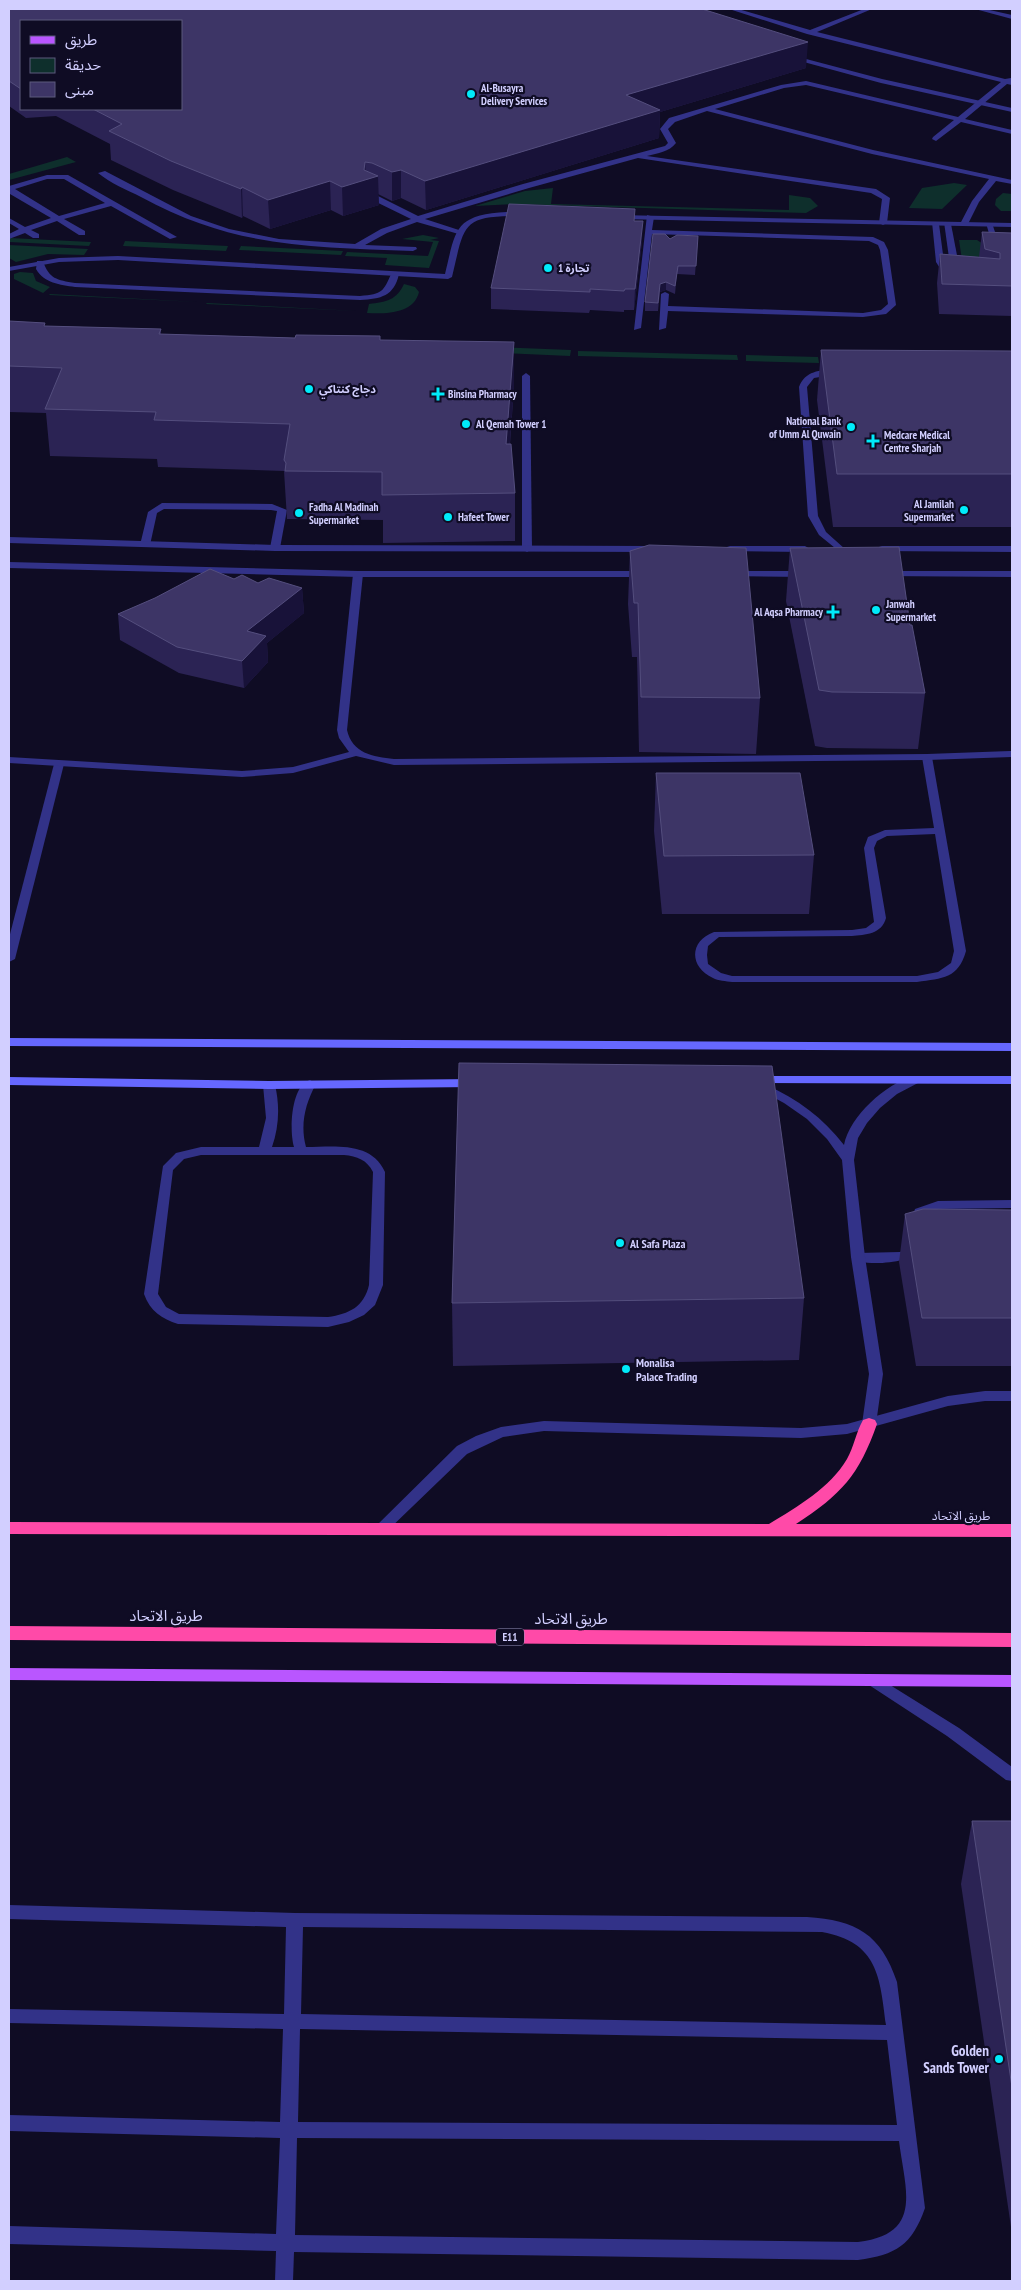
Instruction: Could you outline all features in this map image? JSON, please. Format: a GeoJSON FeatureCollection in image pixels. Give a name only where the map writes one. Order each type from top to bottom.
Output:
{"type":"FeatureCollection","features":[{"type":"Feature","properties":{"kind":"highway"},"geometry":{"type":"LineString","coordinates":[[773,1530],[806,1509],[833,1487],[854,1461],[869,1424]]}},
{"type":"Feature","properties":{"kind":"highway","name":"طريق الاتحاد"},"geometry":{"type":"LineString","coordinates":[[9,1528],[1012,1531]]}},
{"type":"Feature","properties":{"kind":"highway","name":"طريق الاتحاد"},"geometry":{"type":"LineString","coordinates":[[9,1633],[1012,1640]]}},
{"type":"Feature","properties":{"kind":"main road"},"geometry":{"type":"LineString","coordinates":[[9,1042],[1012,1047]]}},
{"type":"Feature","properties":{"kind":"main road"},"geometry":{"type":"LineString","coordinates":[[743,1080],[1012,1080]]}},
{"type":"Feature","properties":{"kind":"main road"},"geometry":{"type":"LineString","coordinates":[[9,1081],[270,1085],[487,1082]]}},
{"type":"Feature","properties":{"kind":"main road"},"geometry":{"type":"LineString","coordinates":[[9,1674],[1012,1681]]}},
{"type":"Feature","properties":{"kind":"street"},"geometry":{"type":"LineString","coordinates":[[732,9],[810,33],[1009,82]]}},
{"type":"Feature","properties":{"kind":"street"},"geometry":{"type":"LineString","coordinates":[[801,36],[869,9]]}},
{"type":"Feature","properties":{"kind":"street"},"geometry":{"type":"LineString","coordinates":[[978,9],[1012,17]]}},
{"type":"Feature","properties":{"kind":"street"},"geometry":{"type":"LineString","coordinates":[[782,55],[881,81],[1012,110]]}},
{"type":"Feature","properties":{"kind":"street"},"geometry":{"type":"LineString","coordinates":[[936,139],[978,103],[1009,82],[1012,76]]}},
{"type":"Feature","properties":{"kind":"street"},"geometry":{"type":"LineString","coordinates":[[357,246],[384,231],[416,219],[671,145],[672,140],[664,132],[665,125],[678,118],[788,84],[806,84],[1012,132]]}},
{"type":"Feature","properties":{"kind":"street"},"geometry":{"type":"LineString","coordinates":[[706,109],[843,145],[1012,182]]}},
{"type":"Feature","properties":{"kind":"street"},"geometry":{"type":"LineString","coordinates":[[636,156],[872,191],[886,198],[883,223]]}},
{"type":"Feature","properties":{"kind":"street"},"geometry":{"type":"LineString","coordinates":[[102,172],[187,218],[218,229],[275,240],[413,249]]}},
{"type":"Feature","properties":{"kind":"street"},"geometry":{"type":"LineString","coordinates":[[82,233],[18,196],[11,191],[11,188],[43,178],[58,176],[68,178],[173,237]]}},
{"type":"Feature","properties":{"kind":"street"},"geometry":{"type":"LineString","coordinates":[[964,224],[976,200],[994,178]]}},
{"type":"Feature","properties":{"kind":"street"},"geometry":{"type":"LineString","coordinates":[[369,195],[416,219],[459,233]]}},
{"type":"Feature","properties":{"kind":"street"},"geometry":{"type":"LineString","coordinates":[[9,198],[18,196]]}},
{"type":"Feature","properties":{"kind":"street"},"geometry":{"type":"LineString","coordinates":[[13,226],[104,199]]}},
{"type":"Feature","properties":{"kind":"street"},"geometry":{"type":"LineString","coordinates":[[9,237],[25,229],[112,203]]}},
{"type":"Feature","properties":{"kind":"street"},"geometry":{"type":"LineString","coordinates":[[9,269],[40,263],[79,259],[118,258],[448,277],[459,233],[466,225],[480,219],[499,215],[530,214]]}},
{"type":"Feature","properties":{"kind":"street"},"geometry":{"type":"LineString","coordinates":[[610,216],[1012,225]]}},
{"type":"Feature","properties":{"kind":"street"},"geometry":{"type":"LineString","coordinates":[[637,328],[650,217]]}},
{"type":"Feature","properties":{"kind":"street"},"geometry":{"type":"LineString","coordinates":[[670,243],[673,218]]}},
{"type":"Feature","properties":{"kind":"street"},"geometry":{"type":"LineString","coordinates":[[9,220],[13,226],[25,229],[36,236]]}},
{"type":"Feature","properties":{"kind":"street"},"geometry":{"type":"LineString","coordinates":[[935,224],[940,262],[948,273],[960,275],[954,265],[947,224]]}},
{"type":"Feature","properties":{"kind":"street"},"geometry":{"type":"LineString","coordinates":[[989,225],[995,242],[1012,249]]}},
{"type":"Feature","properties":{"kind":"street"},"geometry":{"type":"LineString","coordinates":[[648,232],[856,238],[876,241],[884,250],[892,305],[883,312],[863,315],[664,308]]}},
{"type":"Feature","properties":{"kind":"street"},"geometry":{"type":"LineString","coordinates":[[40,263],[40,272],[44,275],[57,282],[75,285],[360,298],[387,292],[393,286],[395,274]]}},
{"type":"Feature","properties":{"kind":"street"},"geometry":{"type":"LineString","coordinates":[[662,328],[665,294]]}},
{"type":"Feature","properties":{"kind":"street"},"geometry":{"type":"LineString","coordinates":[[723,549],[845,549],[822,533],[813,516],[803,387],[808,378],[822,372],[842,372]]}},
{"type":"Feature","properties":{"kind":"street"},"geometry":{"type":"LineString","coordinates":[[526,376],[527,549]]}},
{"type":"Feature","properties":{"kind":"street"},"geometry":{"type":"LineString","coordinates":[[145,546],[153,512],[162,506],[272,507],[282,510],[275,548]]}},
{"type":"Feature","properties":{"kind":"street"},"geometry":{"type":"LineString","coordinates":[[10,541],[275,548],[664,549]]}},
{"type":"Feature","properties":{"kind":"street"},"geometry":{"type":"LineString","coordinates":[[869,549],[1012,549]]}},
{"type":"Feature","properties":{"kind":"street"},"geometry":{"type":"LineString","coordinates":[[9,565],[358,574],[655,574]]}},
{"type":"Feature","properties":{"kind":"street"},"geometry":{"type":"LineString","coordinates":[[358,574],[342,738],[357,753],[380,761],[927,757],[1010,754]]}},
{"type":"Feature","properties":{"kind":"street"},"geometry":{"type":"LineString","coordinates":[[725,574],[814,574]]}},
{"type":"Feature","properties":{"kind":"street"},"geometry":{"type":"LineString","coordinates":[[874,574],[1012,574]]}},
{"type":"Feature","properties":{"kind":"street"},"geometry":{"type":"LineString","coordinates":[[9,760],[267,773],[317,765],[357,753]]}},
{"type":"Feature","properties":{"kind":"street"},"geometry":{"type":"LineString","coordinates":[[927,757],[940,831],[960,951],[956,965],[950,971],[935,977],[917,979],[732,979],[717,976],[706,970],[703,966],[701,945],[705,940],[718,934],[852,933],[869,931],[879,923],[880,918],[869,848],[872,839],[878,835],[894,832],[940,831]]}},
{"type":"Feature","properties":{"kind":"street"},"geometry":{"type":"LineString","coordinates":[[9,960],[59,764]]}},
{"type":"Feature","properties":{"kind":"street"},"geometry":{"type":"LineString","coordinates":[[743,1080],[786,1100],[816,1120],[834,1138],[848,1160]]}},
{"type":"Feature","properties":{"kind":"street"},"geometry":{"type":"LineString","coordinates":[[869,1424],[876,1374],[858,1257],[848,1160],[852,1138],[862,1121],[876,1105],[893,1091],[914,1080]]}},
{"type":"Feature","properties":{"kind":"street"},"geometry":{"type":"LineString","coordinates":[[301,1150],[297,1126],[298,1111],[302,1096],[310,1084]]}},
{"type":"Feature","properties":{"kind":"street"},"geometry":{"type":"LineString","coordinates":[[264,1151],[272,1113],[273,1098],[270,1085]]}},
{"type":"Feature","properties":{"kind":"street"},"geometry":{"type":"LineString","coordinates":[[264,1151],[355,1152],[372,1159],[377,1165],[379,1172],[376,1285],[374,1296],[368,1306],[357,1314],[343,1320],[328,1322],[185,1319],[168,1315],[153,1302],[151,1294],[167,1168],[172,1162],[190,1153],[264,1151]]}},
{"type":"Feature","properties":{"kind":"street"},"geometry":{"type":"LineString","coordinates":[[858,1257],[892,1258],[913,1252],[917,1245],[917,1219],[920,1212],[928,1207],[949,1204],[1012,1204]]}},
{"type":"Feature","properties":{"kind":"street"},"geometry":{"type":"LineString","coordinates":[[380,1529],[462,1450],[475,1441],[508,1429],[544,1426],[778,1434],[847,1429],[948,1401],[985,1396],[1012,1396]]}},
{"type":"Feature","properties":{"kind":"street"},"geometry":{"type":"LineString","coordinates":[[874,1681],[953,1732],[1012,1774]]}},
{"type":"Feature","properties":{"kind":"street"},"geometry":{"type":"LineString","coordinates":[[9,1912],[295,1920],[826,1924],[845,1929],[876,1950],[885,1966],[890,1982],[916,2208],[912,2222],[904,2234],[891,2244],[876,2250],[858,2252],[286,2243],[9,2235]]}},
{"type":"Feature","properties":{"kind":"street"},"geometry":{"type":"LineString","coordinates":[[284,2281],[295,1920]]}},
{"type":"Feature","properties":{"kind":"street"},"geometry":{"type":"LineString","coordinates":[[9,2016],[896,2033]]}},
{"type":"Feature","properties":{"kind":"street"},"geometry":{"type":"LineString","coordinates":[[9,2123],[289,2130],[908,2133]]}},
{"type":"Feature","properties":{"kind":"green space"},"geometry":{"type":"Polygon","coordinates":[[[67,157],[76,162],[9,180],[9,174],[67,157]]]}},
{"type":"Feature","properties":{"kind":"green space"},"geometry":{"type":"Polygon","coordinates":[[[954,183],[967,185],[942,209],[909,208],[922,188],[954,183]]]}},
{"type":"Feature","properties":{"kind":"green space"},"geometry":{"type":"Polygon","coordinates":[[[553,188],[551,204],[789,210],[789,195],[810,198],[818,206],[806,213],[515,204],[475,206],[525,191],[553,188]]]}},
{"type":"Feature","properties":{"kind":"green space"},"geometry":{"type":"Polygon","coordinates":[[[1003,193],[1012,194],[1012,211],[1001,211],[995,205],[996,199],[1003,193]]]}},
{"type":"Feature","properties":{"kind":"green space"},"geometry":{"type":"Polygon","coordinates":[[[423,235],[439,238],[430,240],[439,241],[429,268],[385,265],[387,258],[345,256],[347,252],[428,256],[433,242],[402,239],[423,235]]]}},
{"type":"Feature","properties":{"kind":"green space"},"geometry":{"type":"Polygon","coordinates":[[[10,238],[91,242],[89,246],[9,242],[10,238]]]}},
{"type":"Feature","properties":{"kind":"green space"},"geometry":{"type":"Polygon","coordinates":[[[959,240],[977,240],[1009,261],[962,260],[959,240]]]}},
{"type":"Feature","properties":{"kind":"green space"},"geometry":{"type":"Polygon","coordinates":[[[125,241],[228,246],[226,251],[123,246],[125,241]]]}},
{"type":"Feature","properties":{"kind":"green space"},"geometry":{"type":"Polygon","coordinates":[[[9,245],[88,249],[84,255],[48,254],[16,262],[9,258],[9,245]]]}},
{"type":"Feature","properties":{"kind":"green space"},"geometry":{"type":"Polygon","coordinates":[[[241,246],[343,251],[341,255],[239,250],[241,246]]]}},
{"type":"Feature","properties":{"kind":"green space"},"geometry":{"type":"Polygon","coordinates":[[[20,272],[33,273],[36,281],[50,287],[43,293],[14,279],[14,274],[20,272]]]}},
{"type":"Feature","properties":{"kind":"green space"},"geometry":{"type":"Polygon","coordinates":[[[404,284],[415,287],[419,292],[411,305],[405,309],[390,313],[367,313],[369,304],[394,297],[404,284]]]}},
{"type":"Feature","properties":{"kind":"green space"},"geometry":{"type":"Polygon","coordinates":[[[50,294],[198,302],[49,295],[50,294]]]}},
{"type":"Feature","properties":{"kind":"green space"},"geometry":{"type":"Polygon","coordinates":[[[207,303],[357,311],[206,304],[207,303]]]}},
{"type":"Feature","properties":{"kind":"green space"},"geometry":{"type":"Polygon","coordinates":[[[413,344],[571,350],[570,356],[412,349],[413,344]]]}},
{"type":"Feature","properties":{"kind":"green space"},"geometry":{"type":"Polygon","coordinates":[[[578,351],[737,355],[738,360],[578,356],[578,351]]]}},
{"type":"Feature","properties":{"kind":"green space"},"geometry":{"type":"Polygon","coordinates":[[[746,355],[818,357],[819,363],[746,361],[746,355]]]}},
{"type":"Feature","properties":{"kind":"building"},"geometry":{"type":"Polygon","coordinates":[[[9,9],[702,9],[808,42],[626,95],[660,110],[425,181],[401,170],[392,172],[365,162],[364,170],[378,176],[342,187],[330,181],[268,200],[242,187],[241,189],[171,161],[109,131],[122,124],[95,110],[182,110],[182,20],[20,20],[20,88],[9,81],[9,9]]]}},
{"type":"Feature","properties":{"kind":"building"},"geometry":{"type":"Polygon","coordinates":[[[509,204],[635,209],[634,221],[643,221],[635,289],[625,289],[624,291],[590,289],[590,292],[491,288],[509,204]]]}},
{"type":"Feature","properties":{"kind":"building"},"geometry":{"type":"Polygon","coordinates":[[[982,232],[1012,233],[1012,286],[942,284],[940,254],[1000,259],[1000,253],[985,249],[982,232]]]}},
{"type":"Feature","properties":{"kind":"building"},"geometry":{"type":"Polygon","coordinates":[[[653,234],[665,234],[670,239],[677,235],[698,236],[696,266],[678,266],[675,286],[666,282],[660,284],[658,303],[645,302],[653,234]]]}},
{"type":"Feature","properties":{"kind":"building"},"geometry":{"type":"Polygon","coordinates":[[[9,321],[45,323],[44,326],[161,329],[159,334],[295,338],[296,335],[380,336],[380,340],[514,342],[506,444],[511,444],[515,493],[382,495],[382,472],[285,471],[286,463],[284,460],[290,424],[154,420],[156,412],[45,409],[62,368],[9,366],[9,321]]]}},
{"type":"Feature","properties":{"kind":"building"},"geometry":{"type":"Polygon","coordinates":[[[821,350],[1012,351],[1012,474],[837,474],[821,350]]]}},
{"type":"Feature","properties":{"kind":"building"},"geometry":{"type":"Polygon","coordinates":[[[649,545],[746,548],[760,698],[641,697],[638,603],[634,603],[630,551],[649,545]]]}},
{"type":"Feature","properties":{"kind":"building"},"geometry":{"type":"Polygon","coordinates":[[[899,547],[910,625],[912,625],[925,693],[832,692],[819,690],[790,548],[899,547]]]}},
{"type":"Feature","properties":{"kind":"building"},"geometry":{"type":"Polygon","coordinates":[[[210,569],[234,579],[242,575],[258,583],[269,578],[302,588],[247,631],[266,636],[242,661],[177,647],[118,614],[155,598],[210,569]]]}},
{"type":"Feature","properties":{"kind":"building"},"geometry":{"type":"Polygon","coordinates":[[[656,773],[800,773],[814,855],[664,856],[656,773]]]}},
{"type":"Feature","properties":{"kind":"building","name":"Al Safa Plaza"},"geometry":{"type":"Polygon","coordinates":[[[459,1063],[772,1066],[804,1298],[452,1303],[459,1063]]]}},
{"type":"Feature","properties":{"kind":"building"},"geometry":{"type":"Polygon","coordinates":[[[923,1209],[1012,1210],[1012,1318],[922,1318],[905,1214],[923,1209]]]}},
{"type":"Feature","properties":{"kind":"building"},"geometry":{"type":"Polygon","coordinates":[[[972,1821],[1012,1821],[1012,2087],[972,1821]]]}},
{"type":"Feature","properties":{"kind":"place","name":"Al-Busayra Delivery Services"},"geometry":{"type":"Point","coordinates":[471,94]}},
{"type":"Feature","properties":{"kind":"place","name":"تجارة 1"},"geometry":{"type":"Point","coordinates":[548,268]}},
{"type":"Feature","properties":{"kind":"place","name":"دجاج كنتاكي"},"geometry":{"type":"Point","coordinates":[309,389]}},
{"type":"Feature","properties":{"kind":"place","name":"Binsina Pharmacy"},"geometry":{"type":"Point","coordinates":[438,394]}},
{"type":"Feature","properties":{"kind":"place","name":"Al Qemah Tower 1"},"geometry":{"type":"Point","coordinates":[466,424]}},
{"type":"Feature","properties":{"kind":"place","name":"National Bank of Umm Al Quwain"},"geometry":{"type":"Point","coordinates":[851,427]}},
{"type":"Feature","properties":{"kind":"place","name":"Medcare Medical Centre Sharjah"},"geometry":{"type":"Point","coordinates":[873,441]}},
{"type":"Feature","properties":{"kind":"place","name":"Al Jamilah Supermarket"},"geometry":{"type":"Point","coordinates":[964,510]}},
{"type":"Feature","properties":{"kind":"place","name":"Fadha Al Madinah Supermarket"},"geometry":{"type":"Point","coordinates":[299,513]}},
{"type":"Feature","properties":{"kind":"place","name":"Hafeet Tower"},"geometry":{"type":"Point","coordinates":[448,517]}},
{"type":"Feature","properties":{"kind":"place","name":"Janwah Supermarket"},"geometry":{"type":"Point","coordinates":[876,610]}},
{"type":"Feature","properties":{"kind":"place","name":"Al Aqsa Pharmacy"},"geometry":{"type":"Point","coordinates":[833,612]}},
{"type":"Feature","properties":{"kind":"place","name":"Al Safa Plaza"},"geometry":{"type":"Point","coordinates":[620,1243]}},
{"type":"Feature","properties":{"kind":"place","name":"Monalisa Palace Trading"},"geometry":{"type":"Point","coordinates":[626,1369]}},
{"type":"Feature","properties":{"kind":"place","name":"Golden Sands Tower"},"geometry":{"type":"Point","coordinates":[999,2059]}}]}
